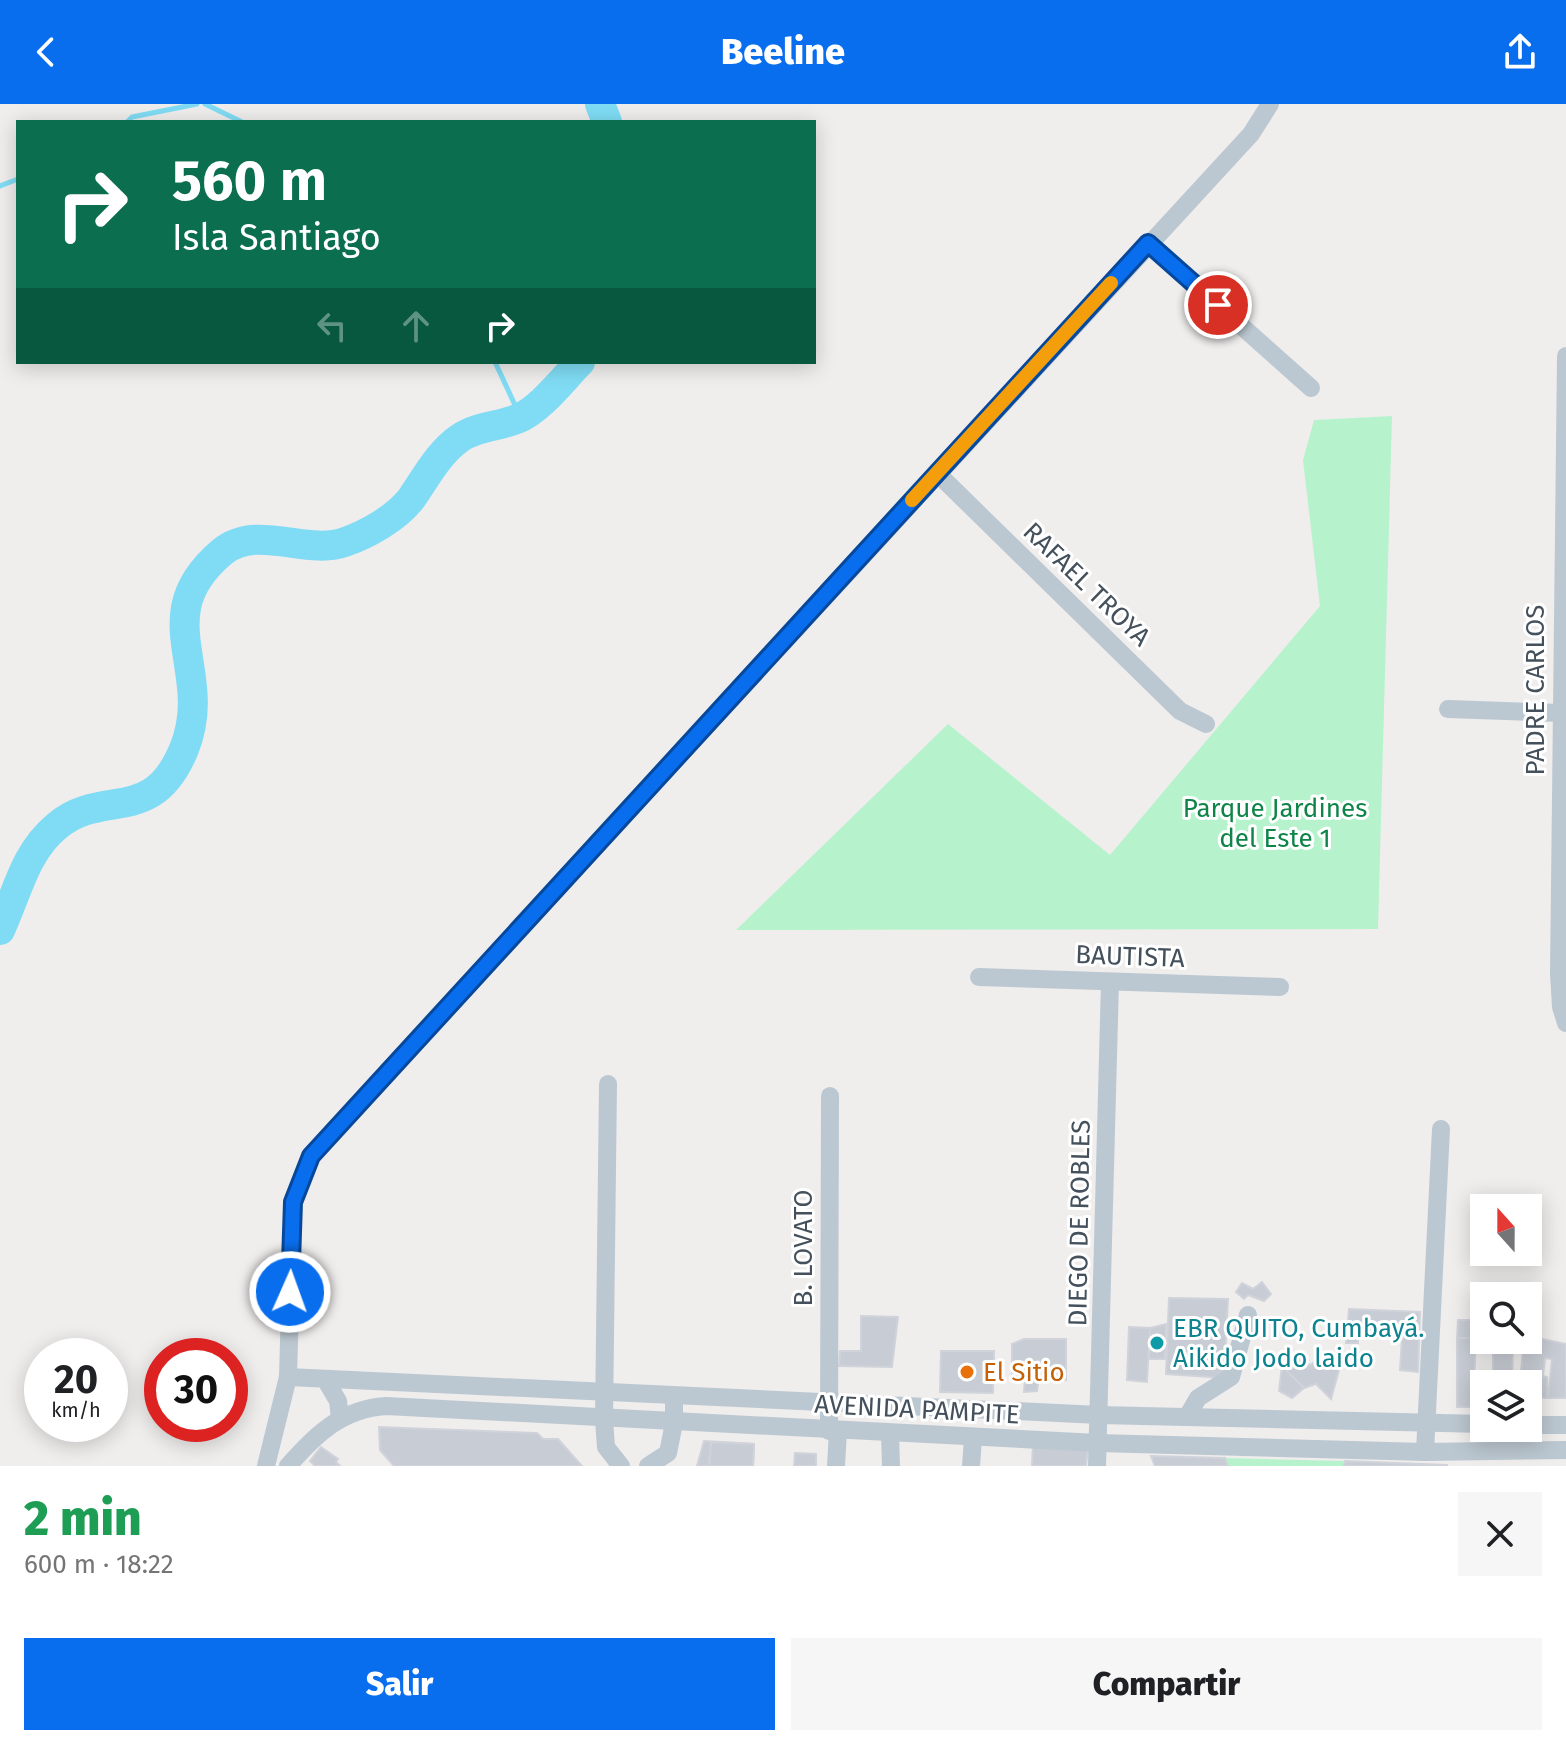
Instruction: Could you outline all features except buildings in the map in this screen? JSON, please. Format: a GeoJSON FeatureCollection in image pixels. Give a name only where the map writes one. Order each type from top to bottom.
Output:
{"type":"FeatureCollection","features":[{"type":"Feature","properties":{"kind":"street"},"geometry":{"type":"LineString","coordinates":[[266,1466],[288,1377],[293,1202],[311,1156],[1251,134],[1270,104]]}},
{"type":"Feature","properties":{"kind":"street"},"geometry":{"type":"LineString","coordinates":[[1148,243],[1311,388]]}},
{"type":"Feature","properties":{"kind":"street","name":"PADRE CARLOS"},"geometry":{"type":"LineString","coordinates":[[1566,356],[1559,974],[1561,1007],[1566,1023]]}},
{"type":"Feature","properties":{"kind":"street","name":"RAFAEL TROYA"},"geometry":{"type":"LineString","coordinates":[[937,473],[1180,711],[1206,724]]}},
{"type":"Feature","properties":{"kind":"street"},"geometry":{"type":"LineString","coordinates":[[1448,709],[1561,713]]}},
{"type":"Feature","properties":{"kind":"street","name":"BAUTISTA"},"geometry":{"type":"LineString","coordinates":[[979,977],[1280,987]]}},
{"type":"Feature","properties":{"kind":"street","name":"DIEGO DE ROBLES"},"geometry":{"type":"LineString","coordinates":[[1097,1466],[1110,982]]}},
{"type":"Feature","properties":{"kind":"street"},"geometry":{"type":"LineString","coordinates":[[608,1084],[607,1394],[604,1420],[606,1447],[621,1466]]}},
{"type":"Feature","properties":{"kind":"street","name":"B. LOVATO"},"geometry":{"type":"LineString","coordinates":[[830,1096],[829,1400],[836,1466]]}},
{"type":"Feature","properties":{"kind":"street"},"geometry":{"type":"LineString","coordinates":[[1425,1452],[1441,1129]]}},
{"type":"Feature","properties":{"kind":"street"},"geometry":{"type":"LineString","coordinates":[[1187,1417],[1198,1398],[1231,1377],[1248,1315]]}},
{"type":"Feature","properties":{"kind":"street","name":"AVENIDA PAMPITE"},"geometry":{"type":"LineString","coordinates":[[288,1377],[1099,1415],[1470,1424]]}},
{"type":"Feature","properties":{"kind":"street"},"geometry":{"type":"LineString","coordinates":[[325,1379],[338,1401],[340,1419]]}},
{"type":"Feature","properties":{"kind":"street"},"geometry":{"type":"LineString","coordinates":[[650,1466],[668,1453],[674,1423],[674,1396]]}},
{"type":"Feature","properties":{"kind":"street","name":"AVENIDA PAMPITE"},"geometry":{"type":"LineString","coordinates":[[288,1466],[313,1437],[340,1419],[366,1408],[386,1406],[604,1420],[1098,1443],[1425,1452],[1566,1450]]}},
{"type":"Feature","properties":{"kind":"street"},"geometry":{"type":"LineString","coordinates":[[277,1421],[288,1433],[313,1437]]}},
{"type":"Feature","properties":{"kind":"street"},"geometry":{"type":"LineString","coordinates":[[1542,1425],[1566,1425]]}},
{"type":"Feature","properties":{"kind":"street"},"geometry":{"type":"LineString","coordinates":[[890,1434],[891,1466]]}},
{"type":"Feature","properties":{"kind":"street"},"geometry":{"type":"LineString","coordinates":[[971,1466],[973,1438]]}},
{"type":"Feature","properties":{"kind":"green space","name":"Parque Jardines del Este 1"},"geometry":{"type":"Polygon","coordinates":[[[1392,416],[1378,929],[736,930],[948,724],[1110,855],[1320,606],[1303,460],[1314,420],[1392,416]]]}},
{"type":"Feature","properties":{"kind":"green space"},"geometry":{"type":"Polygon","coordinates":[[[1225,1458],[1345,1461],[1344,1466],[1228,1466],[1225,1458]]]}},
{"type":"Feature","properties":{"kind":"waterway"},"geometry":{"type":"LineString","coordinates":[[129,120],[197,104]]}},
{"type":"Feature","properties":{"kind":"waterway"},"geometry":{"type":"LineString","coordinates":[[205,104],[238,120]]}},
{"type":"Feature","properties":{"kind":"waterway"},"geometry":{"type":"LineString","coordinates":[[600,104],[606,120]]}},
{"type":"Feature","properties":{"kind":"waterway"},"geometry":{"type":"LineString","coordinates":[[0,186],[16,180]]}},
{"type":"Feature","properties":{"kind":"waterway"},"geometry":{"type":"LineString","coordinates":[[496,364],[521,418]]}},
{"type":"Feature","properties":{"kind":"waterway"},"geometry":{"type":"LineString","coordinates":[[0,930],[29,861],[57,826],[92,808],[142,797],[157,788],[171,773],[184,749],[192,721],[193,694],[185,622],[188,599],[200,576],[222,552],[250,540],[330,545],[372,530],[405,506],[452,444],[473,431],[526,415],[578,364]]}},
{"type":"Feature","properties":{"kind":"slow traffic"},"geometry":{"type":"LineString","coordinates":[[912,500],[1111,283]]}},
{"type":"Feature","properties":{"kind":"place","name":"EBR QUITO, Cumbayá. Aikido Jodo laido"},"geometry":{"type":"Point","coordinates":[1157,1343]}},
{"type":"Feature","properties":{"kind":"place","name":"El Sitio"},"geometry":{"type":"Point","coordinates":[967,1372]}},
{"type":"Feature","properties":{"kind":"route"},"geometry":{"type":"LineString","coordinates":[[290,1292],[293,1202],[311,1156],[1148,243],[1218,305]]}}]}
